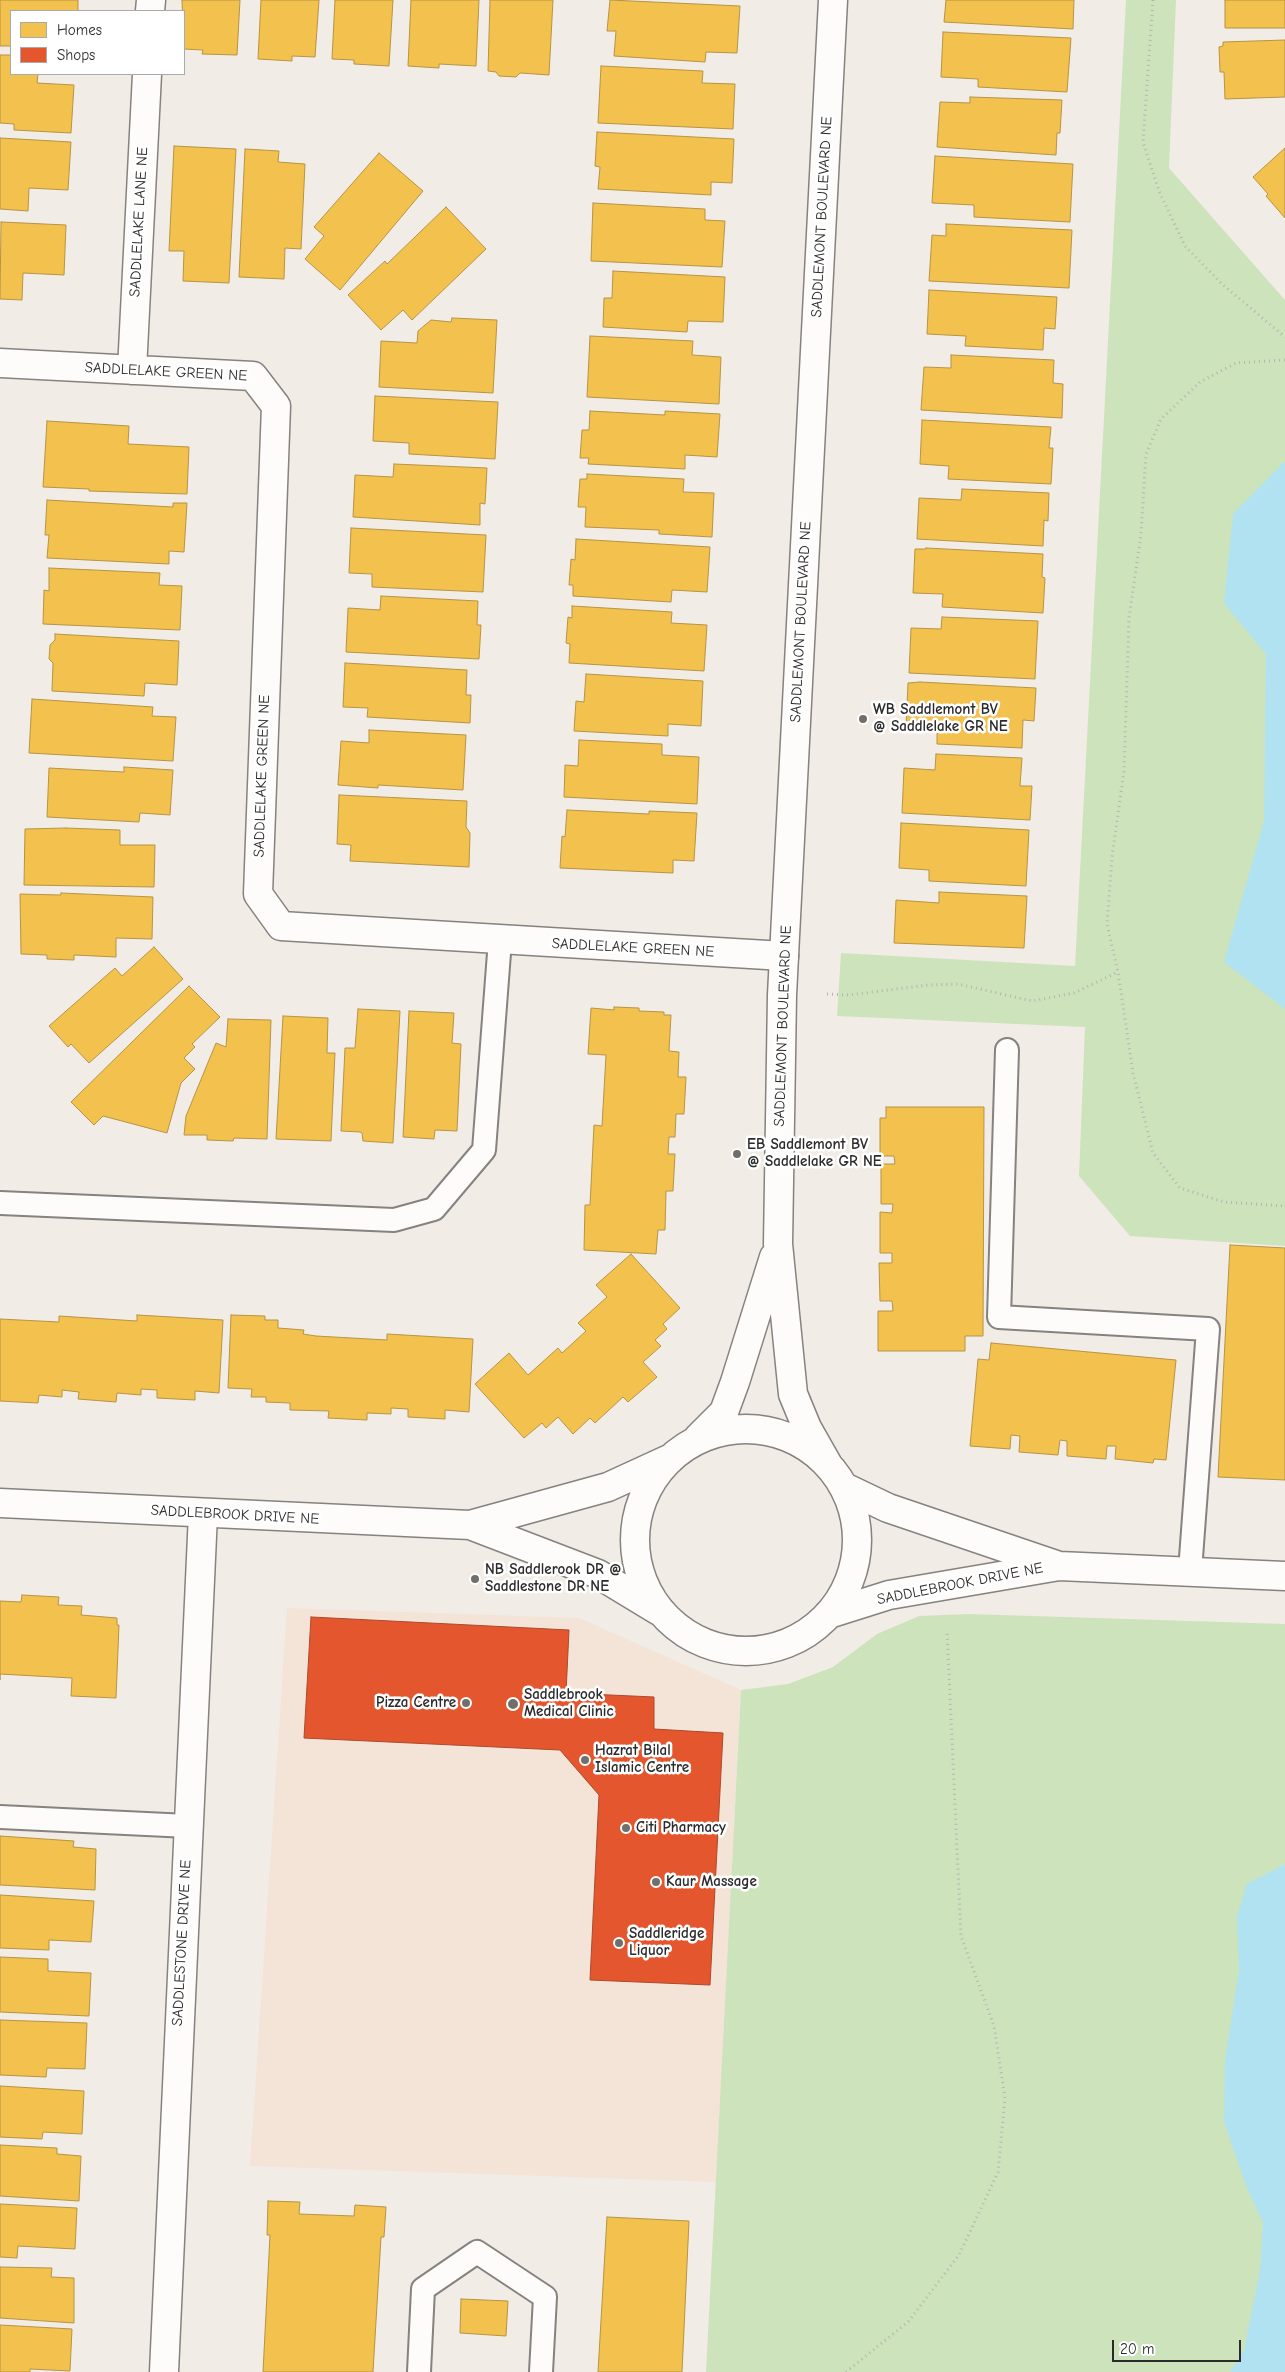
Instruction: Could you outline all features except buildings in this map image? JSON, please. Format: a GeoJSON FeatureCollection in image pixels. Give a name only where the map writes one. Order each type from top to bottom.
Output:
{"type":"FeatureCollection","features":[{"type":"Feature","properties":{"kind":"street","name":"SADDLEMONT BOULEVARD NE"},"geometry":{"type":"LineString","coordinates":[[828,1465],[806,1428],[793,1394],[778,1244],[784,956],[833,0]]}},
{"type":"Feature","properties":{"kind":"street","name":"SADDLELAKE LANE NE"},"geometry":{"type":"LineString","coordinates":[[132,370],[147,75]]}},
{"type":"Feature","properties":{"kind":"street","name":"SADDLELAKE GREEN NE"},"geometry":{"type":"LineString","coordinates":[[0,363],[253,376],[276,406],[258,894],[281,926],[784,956]]}},
{"type":"Feature","properties":{"kind":"street","name":"SADDLEMONT BOULEVARD NE"},"geometry":{"type":"LineString","coordinates":[[694,1442],[724,1412],[778,1244]]}},
{"type":"Feature","properties":{"kind":"street"},"geometry":{"type":"LineString","coordinates":[[660,1612],[640,1575],[634,1534],[645,1493],[670,1459],[694,1442],[724,1431],[756,1429],[783,1435],[807,1447],[828,1465],[844,1487],[855,1518],[857,1552],[849,1584],[832,1613]]}},
{"type":"Feature","properties":{"kind":"street","name":"SADDLEBROOK DRIVE NE"},"geometry":{"type":"LineString","coordinates":[[470,1526],[608,1487],[670,1459]]}},
{"type":"Feature","properties":{"kind":"street","name":"SADDLEBROOK DRIVE NE"},"geometry":{"type":"LineString","coordinates":[[844,1487],[888,1508],[1059,1566]]}},
{"type":"Feature","properties":{"kind":"street","name":"SADDLEBROOK DRIVE NE"},"geometry":{"type":"LineString","coordinates":[[0,1503],[470,1526],[598,1574],[660,1612],[698,1642],[745,1653],[793,1642],[832,1613],[889,1595],[1059,1566],[1285,1576]]}},
{"type":"Feature","properties":{"kind":"street","name":"SADDLESTONE DRIVE NE"},"geometry":{"type":"LineString","coordinates":[[164,2372],[203,1514]]}},
{"type":"Feature","properties":{"kind":"lane"},"geometry":{"type":"LineString","coordinates":[[0,1203],[394,1220],[434,1209],[484,1150],[500,940]]}},
{"type":"Feature","properties":{"kind":"lane"},"geometry":{"type":"LineString","coordinates":[[1007,1050],[999,1317],[1208,1329],[1190,1571]]}},
{"type":"Feature","properties":{"kind":"lane"},"geometry":{"type":"LineString","coordinates":[[0,1817],[188,1826]]}},
{"type":"Feature","properties":{"kind":"lane"},"geometry":{"type":"LineString","coordinates":[[418,2372],[423,2289],[478,2252],[545,2297],[541,2372]]}},
{"type":"Feature","properties":{"kind":"path"},"geometry":{"type":"LineString","coordinates":[[1153,0],[1143,142],[1159,190],[1185,246],[1222,284],[1285,337]]}},
{"type":"Feature","properties":{"kind":"path"},"geometry":{"type":"LineString","coordinates":[[1285,360],[1236,363],[1200,382],[1161,419],[1146,454],[1141,534],[1129,618],[1124,771],[1112,857],[1107,924],[1118,972],[1133,1073],[1152,1153],[1180,1188],[1224,1202],[1285,1206]]}},
{"type":"Feature","properties":{"kind":"path"},"geometry":{"type":"LineString","coordinates":[[827,994],[849,995],[928,985],[958,984],[1032,1001],[1074,993],[1118,972]]}},
{"type":"Feature","properties":{"kind":"path"},"geometry":{"type":"LineString","coordinates":[[846,2372],[908,2322],[920,2307],[959,2255],[998,2172],[1005,2098],[1004,2089],[994,2026],[961,1936],[947,1630]]}},
{"type":"Feature","properties":{"kind":"shaded area"},"geometry":{"type":"Polygon","coordinates":[[[287,1608],[579,1618],[741,1690],[716,2182],[250,2166],[287,1608]]]}},
{"type":"Feature","properties":{"kind":"green space"},"geometry":{"type":"Polygon","coordinates":[[[1126,0],[1176,0],[1169,168],[1285,300],[1285,1246],[1130,1236],[1079,1176],[1085,1027],[837,1016],[841,953],[1075,966],[1126,0]]]}},
{"type":"Feature","properties":{"kind":"green space"},"geometry":{"type":"Polygon","coordinates":[[[969,1614],[1285,1624],[1285,2372],[706,2372],[741,1690],[788,1684],[833,1667],[877,1634],[919,1616],[969,1614]]]}},
{"type":"Feature","properties":{"kind":"water"},"geometry":{"type":"Polygon","coordinates":[[[1285,461],[1285,1009],[1224,962],[1264,821],[1266,654],[1224,603],[1233,514],[1285,461]]]}},
{"type":"Feature","properties":{"kind":"water"},"geometry":{"type":"Polygon","coordinates":[[[1285,1864],[1285,2372],[1230,2372],[1244,2350],[1260,2271],[1263,2223],[1245,2183],[1224,2122],[1225,2060],[1239,1970],[1237,1916],[1247,1884],[1285,1864]]]}},
{"type":"Feature","properties":{"kind":"place","name":"WB Saddlemont BV @ Saddlelake GR NE"},"geometry":{"type":"Point","coordinates":[863,719]}},
{"type":"Feature","properties":{"kind":"place","name":"EB Saddlemont BV @ Saddlelake GR NE"},"geometry":{"type":"Point","coordinates":[737,1154]}},
{"type":"Feature","properties":{"kind":"place","name":"NB Saddlerook DR @ Saddlestone DR NE"},"geometry":{"type":"Point","coordinates":[475,1579]}},
{"type":"Feature","properties":{"kind":"place","name":"Pizza Centre"},"geometry":{"type":"Point","coordinates":[466,1703]}},
{"type":"Feature","properties":{"kind":"place","name":"Saddlebrook Medical Clinic"},"geometry":{"type":"Point","coordinates":[513,1704]}},
{"type":"Feature","properties":{"kind":"place","name":"Hazrat Bilal Islamic Centre"},"geometry":{"type":"Point","coordinates":[585,1760]}},
{"type":"Feature","properties":{"kind":"place","name":"Citi Pharmacy"},"geometry":{"type":"Point","coordinates":[626,1828]}},
{"type":"Feature","properties":{"kind":"place","name":"Kaur Massage"},"geometry":{"type":"Point","coordinates":[656,1882]}},
{"type":"Feature","properties":{"kind":"place","name":"Saddleridge Liquor"},"geometry":{"type":"Point","coordinates":[619,1943]}}]}
